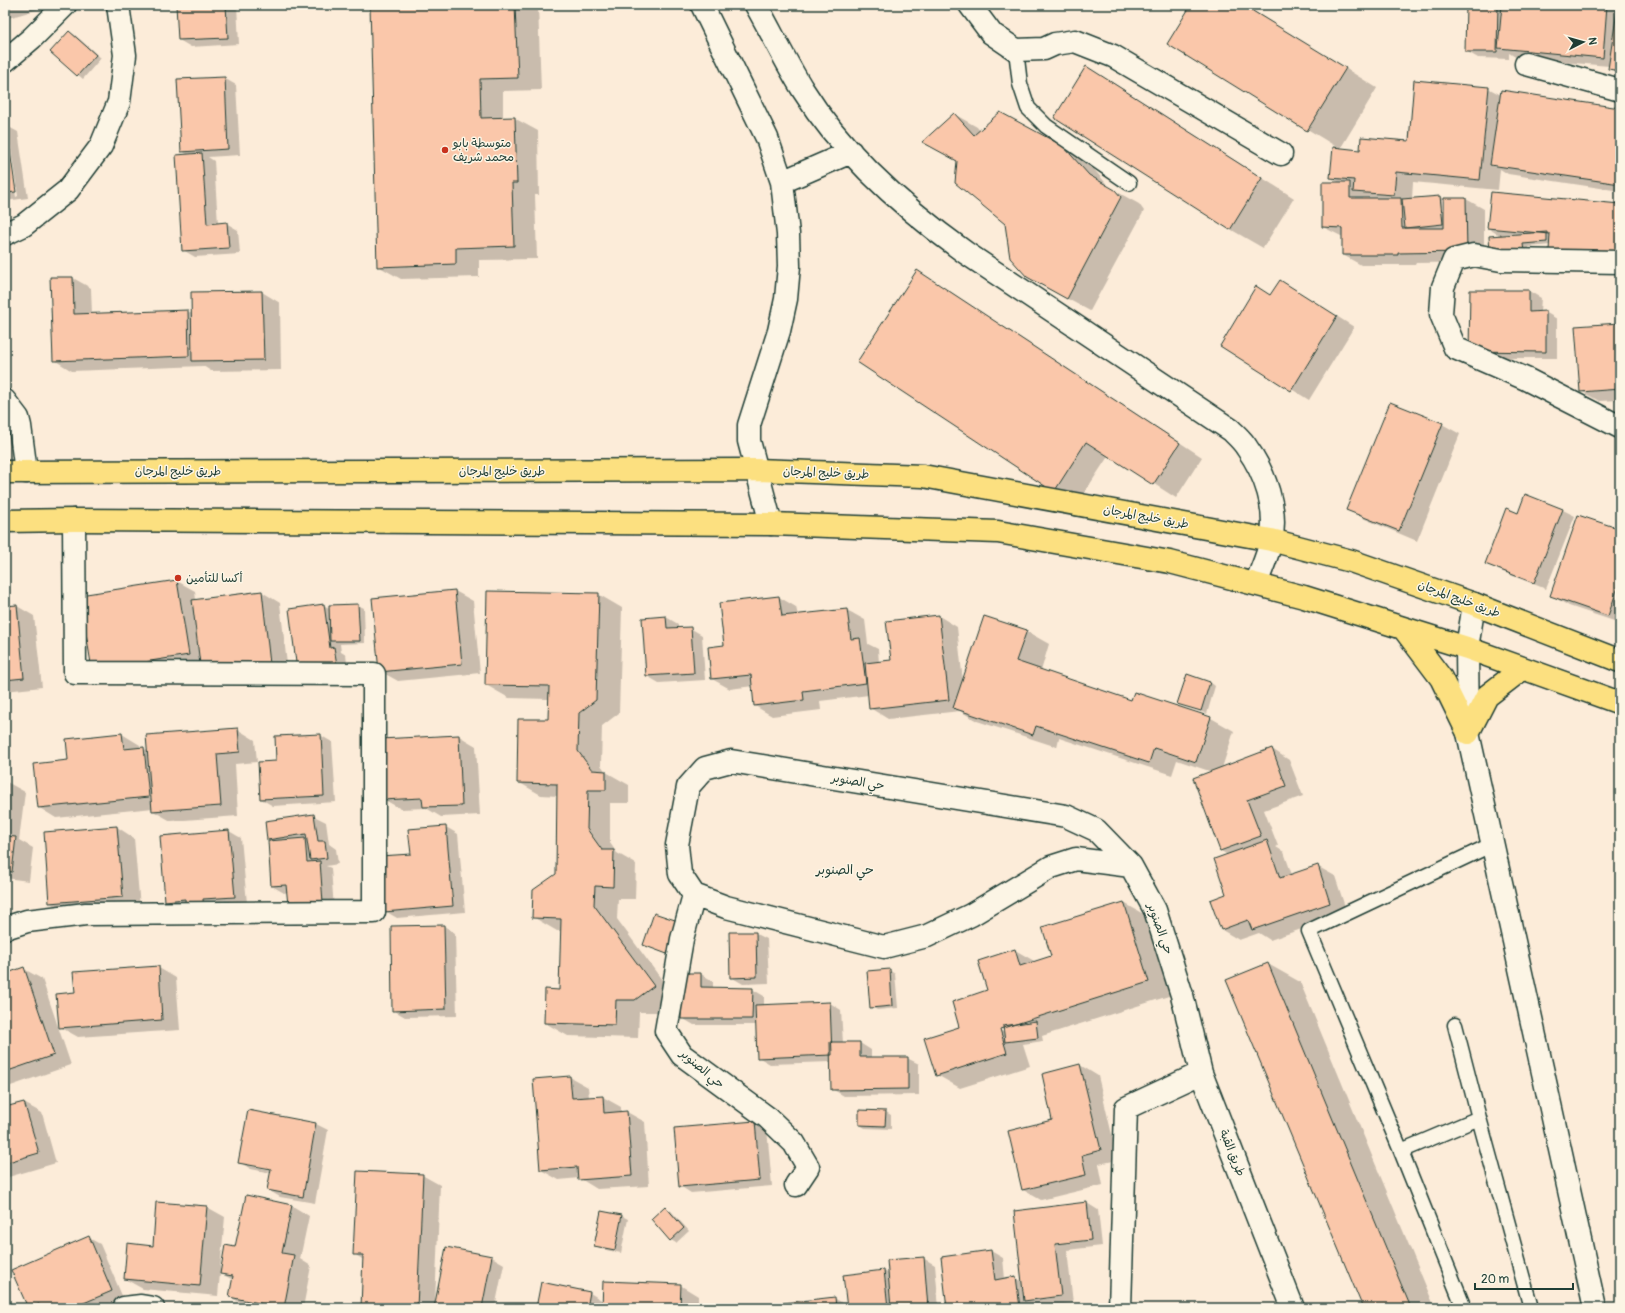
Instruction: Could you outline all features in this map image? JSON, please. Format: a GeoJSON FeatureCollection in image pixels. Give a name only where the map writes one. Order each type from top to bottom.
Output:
{"type":"FeatureCollection","features":[{"type":"Feature","properties":{"kind":"main road","name":"طريق خليج المرجان"},"geometry":{"type":"LineString","coordinates":[[15,472],[756,470],[923,476],[1271,540],[1351,561],[1474,604],[1620,661]]}},
{"type":"Feature","properties":{"kind":"main road"},"geometry":{"type":"LineString","coordinates":[[5,521],[74,520],[771,524],[998,532],[1170,562],[1304,597],[1467,648],[1620,703]]}},
{"type":"Feature","properties":{"kind":"main road"},"geometry":{"type":"LineString","coordinates":[[1404,629],[1441,678],[1468,733]]}},
{"type":"Feature","properties":{"kind":"main road"},"geometry":{"type":"LineString","coordinates":[[1468,733],[1487,696],[1522,669]]}},
{"type":"Feature","properties":{"kind":"street"},"geometry":{"type":"LineString","coordinates":[[5,61],[32,38],[65,5]]}},
{"type":"Feature","properties":{"kind":"street"},"geometry":{"type":"LineString","coordinates":[[5,234],[24,225],[68,190],[101,146],[119,102],[125,55],[118,5]]}},
{"type":"Feature","properties":{"kind":"street"},"geometry":{"type":"LineString","coordinates":[[702,5],[767,138],[782,182],[788,234],[789,266],[786,299],[779,331],[750,425],[749,441],[771,524]]}},
{"type":"Feature","properties":{"kind":"street"},"geometry":{"type":"LineString","coordinates":[[756,5],[804,91],[826,122],[851,152],[884,186],[935,231],[1231,430],[1247,446],[1259,466],[1268,488],[1272,505],[1271,540],[1256,584]]}},
{"type":"Feature","properties":{"kind":"street"},"geometry":{"type":"LineString","coordinates":[[970,5],[991,33],[1016,50],[1044,49],[1055,44],[1074,41],[1113,56],[1281,154]]}},
{"type":"Feature","properties":{"kind":"street"},"geometry":{"type":"LineString","coordinates":[[1526,64],[1620,90]]}},
{"type":"Feature","properties":{"kind":"street"},"geometry":{"type":"LineString","coordinates":[[782,182],[851,152]]}},
{"type":"Feature","properties":{"kind":"street"},"geometry":{"type":"LineString","coordinates":[[1620,262],[1501,260],[1474,255],[1454,260],[1443,287],[1441,314],[1455,348],[1526,379],[1620,427]]}},
{"type":"Feature","properties":{"kind":"street"},"geometry":{"type":"LineString","coordinates":[[5,401],[13,410],[19,422],[15,472]]}},
{"type":"Feature","properties":{"kind":"street"},"geometry":{"type":"LineString","coordinates":[[5,928],[27,921],[86,914],[374,912],[374,674],[75,673],[74,520]]}},
{"type":"Feature","properties":{"kind":"street"},"geometry":{"type":"LineString","coordinates":[[1474,604],[1467,648],[1468,733],[1595,1308]]}},
{"type":"Feature","properties":{"kind":"street","name":"حي الصنوبر"},"geometry":{"type":"LineString","coordinates":[[796,1185],[808,1167],[794,1143],[768,1118],[682,1055],[666,1031],[682,939],[694,895],[680,874],[677,846],[688,787],[705,768],[731,761],[1066,816],[1096,830],[1131,866],[1155,910],[1182,995]]}},
{"type":"Feature","properties":{"kind":"street"},"geometry":{"type":"LineString","coordinates":[[694,895],[726,907],[884,947],[927,936],[971,915],[1051,868],[1076,859],[1131,866]]}},
{"type":"Feature","properties":{"kind":"street","name":"طريق القبة"},"geometry":{"type":"LineString","coordinates":[[1182,995],[1201,1073],[1293,1308]]}},
{"type":"Feature","properties":{"kind":"street"},"geometry":{"type":"LineString","coordinates":[[1120,1308],[1126,1108],[1201,1073]]}},
{"type":"Feature","properties":{"kind":"street"},"geometry":{"type":"LineString","coordinates":[[124,1308],[141,1306],[153,1308]]}},
{"type":"Feature","properties":{"kind":"lane"},"geometry":{"type":"LineString","coordinates":[[1016,50],[1020,84],[1028,108],[1046,126],[1129,184]]}},
{"type":"Feature","properties":{"kind":"lane"},"geometry":{"type":"LineString","coordinates":[[1464,1308],[1401,1150],[1308,931],[1492,844]]}},
{"type":"Feature","properties":{"kind":"lane"},"geometry":{"type":"LineString","coordinates":[[1455,1025],[1478,1118],[1531,1308]]}},
{"type":"Feature","properties":{"kind":"lane"},"geometry":{"type":"LineString","coordinates":[[1401,1150],[1478,1118]]}},
{"type":"Feature","properties":{"kind":"building"},"geometry":{"type":"Polygon","coordinates":[[[176,5],[226,5],[228,38],[178,40],[176,5]]]}},
{"type":"Feature","properties":{"kind":"building","name":"متوسطة بابو محمد شريف"},"geometry":{"type":"Polygon","coordinates":[[[370,5],[515,5],[518,78],[480,79],[481,118],[515,117],[517,183],[512,183],[514,246],[456,248],[456,264],[377,267],[370,5]]]}},
{"type":"Feature","properties":{"kind":"building"},"geometry":{"type":"Polygon","coordinates":[[[1191,5],[1243,5],[1346,68],[1307,131],[1167,44],[1191,5]]]}},
{"type":"Feature","properties":{"kind":"building"},"geometry":{"type":"Polygon","coordinates":[[[1466,5],[1498,5],[1497,52],[1465,52],[1466,5]]]}},
{"type":"Feature","properties":{"kind":"building"},"geometry":{"type":"Polygon","coordinates":[[[1502,5],[1607,5],[1603,58],[1498,48],[1502,5]]]}},
{"type":"Feature","properties":{"kind":"building"},"geometry":{"type":"Polygon","coordinates":[[[1618,5],[1620,5],[1620,71],[1608,69],[1618,5]]]}},
{"type":"Feature","properties":{"kind":"building"},"geometry":{"type":"Polygon","coordinates":[[[69,31],[96,55],[77,76],[50,52],[69,31]]]}},
{"type":"Feature","properties":{"kind":"building"},"geometry":{"type":"Polygon","coordinates":[[[1086,66],[1262,178],[1230,230],[1054,118],[1086,66]]]}},
{"type":"Feature","properties":{"kind":"building"},"geometry":{"type":"Polygon","coordinates":[[[225,77],[228,149],[181,152],[177,79],[225,77]]]}},
{"type":"Feature","properties":{"kind":"building"},"geometry":{"type":"Polygon","coordinates":[[[1414,80],[1489,87],[1480,180],[1396,172],[1394,195],[1353,192],[1354,180],[1330,178],[1333,147],[1360,150],[1361,137],[1409,141],[1414,80]]]}},
{"type":"Feature","properties":{"kind":"building"},"geometry":{"type":"Polygon","coordinates":[[[1501,90],[1620,108],[1620,184],[1490,165],[1501,90]]]}},
{"type":"Feature","properties":{"kind":"building"},"geometry":{"type":"Polygon","coordinates":[[[1000,112],[1063,146],[1089,175],[1115,190],[1121,197],[1067,299],[1027,277],[1010,258],[1005,224],[955,183],[957,161],[922,142],[954,113],[974,135],[1000,112]]]}},
{"type":"Feature","properties":{"kind":"building"},"geometry":{"type":"Polygon","coordinates":[[[5,124],[16,192],[5,193],[5,124]]]}},
{"type":"Feature","properties":{"kind":"building"},"geometry":{"type":"Polygon","coordinates":[[[202,153],[207,224],[227,222],[229,248],[182,251],[176,155],[202,153]]]}},
{"type":"Feature","properties":{"kind":"building"},"geometry":{"type":"Polygon","coordinates":[[[1322,182],[1350,182],[1350,198],[1401,198],[1402,228],[1444,228],[1444,198],[1466,198],[1467,252],[1398,253],[1398,255],[1342,255],[1342,228],[1322,227],[1322,182]]]}},
{"type":"Feature","properties":{"kind":"building"},"geometry":{"type":"Polygon","coordinates":[[[1491,192],[1620,204],[1620,258],[1549,251],[1550,234],[1487,228],[1491,192]]]}},
{"type":"Feature","properties":{"kind":"building"},"geometry":{"type":"Polygon","coordinates":[[[1440,196],[1443,224],[1405,228],[1402,199],[1440,196]]]}},
{"type":"Feature","properties":{"kind":"building"},"geometry":{"type":"Polygon","coordinates":[[[1547,232],[1547,242],[1523,244],[1524,252],[1490,255],[1489,236],[1547,232]]]}},
{"type":"Feature","properties":{"kind":"building"},"geometry":{"type":"Polygon","coordinates":[[[917,270],[1180,443],[1153,485],[1086,442],[1054,492],[857,362],[917,270]]]}},
{"type":"Feature","properties":{"kind":"building"},"geometry":{"type":"Polygon","coordinates":[[[50,277],[73,277],[74,314],[188,310],[189,356],[53,361],[50,277]]]}},
{"type":"Feature","properties":{"kind":"building"},"geometry":{"type":"Polygon","coordinates":[[[1280,280],[1337,316],[1291,391],[1220,346],[1256,286],[1270,295],[1280,280]]]}},
{"type":"Feature","properties":{"kind":"building"},"geometry":{"type":"Polygon","coordinates":[[[1470,290],[1529,290],[1529,312],[1546,311],[1546,352],[1469,351],[1470,290]]]}},
{"type":"Feature","properties":{"kind":"building"},"geometry":{"type":"Polygon","coordinates":[[[262,291],[264,360],[192,361],[191,292],[262,291]]]}},
{"type":"Feature","properties":{"kind":"building"},"geometry":{"type":"Polygon","coordinates":[[[1620,323],[1620,389],[1580,392],[1575,326],[1620,323]]]}},
{"type":"Feature","properties":{"kind":"building"},"geometry":{"type":"Polygon","coordinates":[[[1390,402],[1443,423],[1399,531],[1346,510],[1390,402]]]}},
{"type":"Feature","properties":{"kind":"building"},"geometry":{"type":"Polygon","coordinates":[[[1525,494],[1563,509],[1534,583],[1485,564],[1506,508],[1518,513],[1525,494]]]}},
{"type":"Feature","properties":{"kind":"building"},"geometry":{"type":"Polygon","coordinates":[[[1578,515],[1620,529],[1620,581],[1608,616],[1550,596],[1578,515]]]}},
{"type":"Feature","properties":{"kind":"building"},"geometry":{"type":"Polygon","coordinates":[[[177,580],[189,655],[92,670],[80,595],[177,580]]]}},
{"type":"Feature","properties":{"kind":"building"},"geometry":{"type":"Polygon","coordinates":[[[455,590],[462,664],[379,672],[372,598],[455,590]]]}},
{"type":"Feature","properties":{"kind":"building"},"geometry":{"type":"Polygon","coordinates":[[[262,591],[270,664],[201,672],[192,600],[262,591]]]}},
{"type":"Feature","properties":{"kind":"building"},"geometry":{"type":"Polygon","coordinates":[[[487,591],[599,593],[596,700],[579,713],[578,751],[592,770],[606,771],[606,790],[588,790],[587,829],[602,850],[614,850],[613,887],[595,886],[594,905],[654,986],[635,1000],[616,1000],[615,1025],[544,1023],[545,989],[559,990],[561,919],[532,918],[533,890],[556,874],[557,784],[517,783],[518,719],[548,719],[549,686],[485,685],[487,591]]]}},
{"type":"Feature","properties":{"kind":"building"},"geometry":{"type":"Polygon","coordinates":[[[779,596],[782,616],[847,609],[851,639],[860,638],[866,683],[803,691],[804,700],[754,706],[751,675],[711,679],[708,647],[724,645],[719,603],[779,596]]]}},
{"type":"Feature","properties":{"kind":"building"},"geometry":{"type":"Polygon","coordinates":[[[324,604],[330,648],[334,647],[337,665],[297,670],[289,609],[324,604]]]}},
{"type":"Feature","properties":{"kind":"building"},"geometry":{"type":"Polygon","coordinates":[[[358,604],[360,641],[330,641],[329,605],[358,604]]]}},
{"type":"Feature","properties":{"kind":"building"},"geometry":{"type":"Polygon","coordinates":[[[17,605],[24,678],[5,680],[5,606],[17,605]]]}},
{"type":"Feature","properties":{"kind":"building"},"geometry":{"type":"Polygon","coordinates":[[[939,615],[949,700],[869,709],[865,663],[891,660],[886,621],[939,615]]]}},
{"type":"Feature","properties":{"kind":"building"},"geometry":{"type":"Polygon","coordinates":[[[666,616],[667,628],[691,627],[694,673],[646,676],[642,618],[666,616]]]}},
{"type":"Feature","properties":{"kind":"building"},"geometry":{"type":"Polygon","coordinates":[[[984,616],[1027,630],[1016,661],[1131,700],[1134,692],[1211,717],[1196,762],[1154,748],[1149,763],[1036,726],[1033,735],[953,708],[984,616]]]}},
{"type":"Feature","properties":{"kind":"building"},"geometry":{"type":"Polygon","coordinates":[[[1187,674],[1210,682],[1201,711],[1177,704],[1187,674]]]}},
{"type":"Feature","properties":{"kind":"building"},"geometry":{"type":"Polygon","coordinates":[[[238,728],[240,752],[217,754],[221,806],[152,811],[146,735],[238,728]]]}},
{"type":"Feature","properties":{"kind":"building"},"geometry":{"type":"Polygon","coordinates":[[[122,733],[124,749],[144,747],[149,797],[38,808],[33,764],[68,760],[66,739],[122,733]]]}},
{"type":"Feature","properties":{"kind":"building"},"geometry":{"type":"Polygon","coordinates":[[[321,734],[324,796],[260,799],[258,762],[276,761],[275,736],[321,734]]]}},
{"type":"Feature","properties":{"kind":"building"},"geometry":{"type":"Polygon","coordinates":[[[459,735],[462,806],[423,807],[422,798],[382,800],[380,739],[459,735]]]}},
{"type":"Feature","properties":{"kind":"building"},"geometry":{"type":"Polygon","coordinates":[[[1272,748],[1286,786],[1247,800],[1261,836],[1220,851],[1193,778],[1272,748]]]}},
{"type":"Feature","properties":{"kind":"building"},"geometry":{"type":"Polygon","coordinates":[[[314,814],[318,841],[325,841],[327,858],[310,860],[306,834],[267,840],[265,821],[314,814]]]}},
{"type":"Feature","properties":{"kind":"building"},"geometry":{"type":"Polygon","coordinates":[[[117,826],[123,897],[49,903],[44,832],[117,826]]]}},
{"type":"Feature","properties":{"kind":"building"},"geometry":{"type":"Polygon","coordinates":[[[446,826],[453,906],[384,912],[380,856],[411,854],[408,829],[446,826]]]}},
{"type":"Feature","properties":{"kind":"building"},"geometry":{"type":"Polygon","coordinates":[[[229,830],[235,897],[203,899],[204,911],[186,912],[185,899],[165,901],[160,836],[229,830]]]}},
{"type":"Feature","properties":{"kind":"building"},"geometry":{"type":"Polygon","coordinates":[[[5,836],[16,837],[12,872],[5,871],[5,836]]]}},
{"type":"Feature","properties":{"kind":"building"},"geometry":{"type":"Polygon","coordinates":[[[305,838],[307,862],[320,861],[323,903],[288,905],[286,885],[271,886],[268,841],[305,838]]]}},
{"type":"Feature","properties":{"kind":"building"},"geometry":{"type":"Polygon","coordinates":[[[1267,840],[1280,878],[1318,865],[1330,903],[1252,930],[1248,920],[1221,930],[1210,900],[1226,894],[1214,859],[1267,840]]]}},
{"type":"Feature","properties":{"kind":"building"},"geometry":{"type":"Polygon","coordinates":[[[1124,902],[1149,982],[1000,1029],[1007,1053],[936,1076],[924,1038],[959,1027],[952,1002],[987,990],[978,961],[1015,949],[1020,966],[1051,956],[1042,927],[1124,902]]]}},
{"type":"Feature","properties":{"kind":"building"},"geometry":{"type":"Polygon","coordinates":[[[654,913],[678,921],[667,954],[643,945],[654,913]]]}},
{"type":"Feature","properties":{"kind":"building"},"geometry":{"type":"Polygon","coordinates":[[[444,925],[446,1009],[392,1011],[391,926],[444,925]]]}},
{"type":"Feature","properties":{"kind":"building"},"geometry":{"type":"Polygon","coordinates":[[[729,932],[756,932],[757,977],[730,978],[729,932]]]}},
{"type":"Feature","properties":{"kind":"building"},"geometry":{"type":"Polygon","coordinates":[[[1268,963],[1411,1308],[1363,1308],[1226,980],[1268,963]]]}},
{"type":"Feature","properties":{"kind":"building"},"geometry":{"type":"Polygon","coordinates":[[[159,966],[162,1020],[59,1028],[56,994],[75,992],[73,972],[159,966]]]}},
{"type":"Feature","properties":{"kind":"building"},"geometry":{"type":"Polygon","coordinates":[[[24,967],[54,1055],[5,1072],[5,974],[24,967]]]}},
{"type":"Feature","properties":{"kind":"building"},"geometry":{"type":"Polygon","coordinates":[[[890,969],[892,1006],[870,1008],[867,971],[890,969]]]}},
{"type":"Feature","properties":{"kind":"building"},"geometry":{"type":"Polygon","coordinates":[[[681,973],[701,973],[701,987],[753,988],[752,1019],[681,1019],[681,973]]]}},
{"type":"Feature","properties":{"kind":"building"},"geometry":{"type":"Polygon","coordinates":[[[830,1002],[832,1055],[757,1058],[755,1005],[830,1002]]]}},
{"type":"Feature","properties":{"kind":"building"},"geometry":{"type":"Polygon","coordinates":[[[1036,1021],[1038,1038],[1005,1042],[1003,1026],[1036,1021]]]}},
{"type":"Feature","properties":{"kind":"building"},"geometry":{"type":"Polygon","coordinates":[[[830,1042],[860,1042],[860,1057],[908,1057],[908,1089],[831,1090],[830,1042]]]}},
{"type":"Feature","properties":{"kind":"building"},"geometry":{"type":"Polygon","coordinates":[[[1080,1064],[1101,1150],[1082,1155],[1086,1175],[1022,1190],[1008,1131],[1052,1120],[1042,1074],[1080,1064]]]}},
{"type":"Feature","properties":{"kind":"building"},"geometry":{"type":"Polygon","coordinates":[[[570,1076],[572,1098],[603,1096],[604,1113],[627,1111],[632,1176],[578,1180],[577,1167],[540,1170],[533,1079],[570,1076]]]}},
{"type":"Feature","properties":{"kind":"building"},"geometry":{"type":"Polygon","coordinates":[[[24,1102],[39,1153],[5,1163],[5,1107],[24,1102]]]}},
{"type":"Feature","properties":{"kind":"building"},"geometry":{"type":"Polygon","coordinates":[[[248,1110],[316,1123],[303,1197],[267,1190],[271,1169],[238,1163],[248,1110]]]}},
{"type":"Feature","properties":{"kind":"building"},"geometry":{"type":"Polygon","coordinates":[[[859,1110],[886,1111],[885,1126],[859,1125],[859,1110]]]}},
{"type":"Feature","properties":{"kind":"building"},"geometry":{"type":"Polygon","coordinates":[[[755,1121],[760,1180],[679,1187],[674,1128],[755,1121]]]}},
{"type":"Feature","properties":{"kind":"building"},"geometry":{"type":"Polygon","coordinates":[[[357,1171],[423,1174],[417,1308],[361,1308],[363,1255],[353,1255],[357,1171]]]}},
{"type":"Feature","properties":{"kind":"building"},"geometry":{"type":"Polygon","coordinates":[[[246,1195],[292,1205],[282,1253],[294,1255],[284,1308],[229,1297],[233,1276],[220,1274],[225,1245],[235,1247],[246,1195]]]}},
{"type":"Feature","properties":{"kind":"building"},"geometry":{"type":"Polygon","coordinates":[[[156,1202],[207,1206],[200,1286],[124,1279],[127,1243],[153,1246],[156,1202]]]}},
{"type":"Feature","properties":{"kind":"building"},"geometry":{"type":"Polygon","coordinates":[[[1087,1202],[1091,1240],[1055,1244],[1061,1296],[1024,1301],[1014,1211],[1087,1202]]]}},
{"type":"Feature","properties":{"kind":"building"},"geometry":{"type":"Polygon","coordinates":[[[665,1206],[684,1228],[670,1241],[651,1219],[665,1206]]]}},
{"type":"Feature","properties":{"kind":"building"},"geometry":{"type":"Polygon","coordinates":[[[601,1211],[622,1215],[615,1250],[594,1246],[601,1211]]]}},
{"type":"Feature","properties":{"kind":"building"},"geometry":{"type":"Polygon","coordinates":[[[89,1236],[112,1291],[72,1308],[41,1308],[39,1304],[28,1308],[11,1270],[89,1236]]]}},
{"type":"Feature","properties":{"kind":"building"},"geometry":{"type":"Polygon","coordinates":[[[446,1247],[492,1256],[482,1308],[434,1308],[446,1247]]]}},
{"type":"Feature","properties":{"kind":"building"},"geometry":{"type":"Polygon","coordinates":[[[991,1250],[995,1280],[1016,1276],[1020,1308],[947,1308],[941,1257],[991,1250]]]}},
{"type":"Feature","properties":{"kind":"building"},"geometry":{"type":"Polygon","coordinates":[[[924,1257],[928,1308],[891,1308],[887,1260],[924,1257]]]}},
{"type":"Feature","properties":{"kind":"building"},"geometry":{"type":"Polygon","coordinates":[[[884,1270],[888,1308],[847,1308],[843,1275],[884,1270]]]}},
{"type":"Feature","properties":{"kind":"building"},"geometry":{"type":"Polygon","coordinates":[[[603,1281],[681,1284],[680,1308],[602,1308],[603,1281]]]}},
{"type":"Feature","properties":{"kind":"building"},"geometry":{"type":"Polygon","coordinates":[[[541,1282],[590,1292],[587,1308],[536,1308],[541,1282]]]}},
{"type":"Feature","properties":{"kind":"building"},"geometry":{"type":"Polygon","coordinates":[[[835,1297],[836,1308],[767,1308],[766,1305],[835,1297]]]}},
{"type":"Feature","properties":{"kind":"building"},"geometry":{"type":"Polygon","coordinates":[[[742,1304],[742,1308],[696,1308],[742,1304]]]}},
{"type":"Feature","properties":{"kind":"place","name":"متوسطة بابو محمد شريف"},"geometry":{"type":"Point","coordinates":[445,150]}},
{"type":"Feature","properties":{"kind":"place","name":"أكسا للتأمين"},"geometry":{"type":"Point","coordinates":[178,578]}},
{"type":"Feature","properties":{"kind":"district","name":"حي الصنوبر"},"geometry":{"type":"Point","coordinates":[845,870]}}]}
